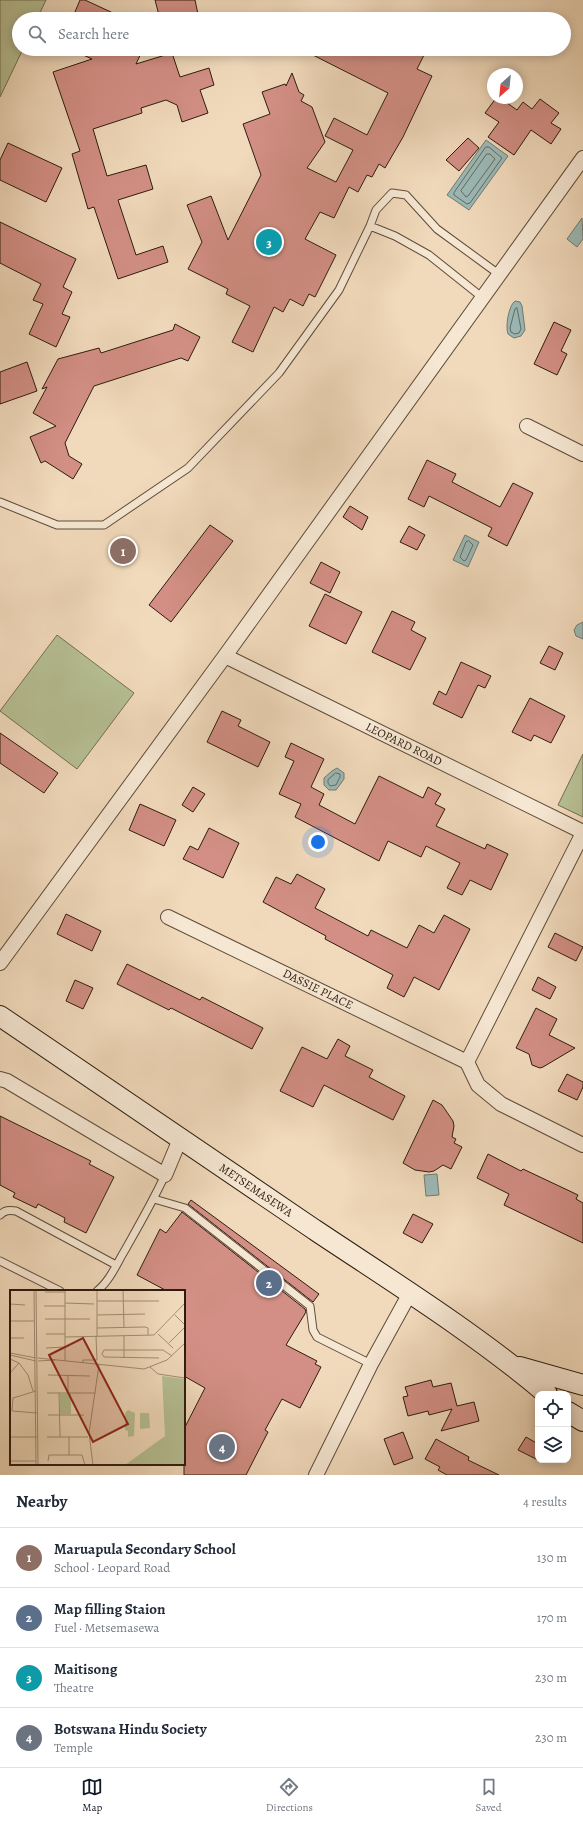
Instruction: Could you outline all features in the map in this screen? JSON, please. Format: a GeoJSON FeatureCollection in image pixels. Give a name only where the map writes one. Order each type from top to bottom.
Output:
{"type":"FeatureCollection","features":[{"type":"Feature","properties":{"kind":"street"},"geometry":{"type":"LineString","coordinates":[[0,964],[225,656],[583,158]]}},
{"type":"Feature","properties":{"kind":"street"},"geometry":{"type":"LineString","coordinates":[[527,426],[583,454]]}},
{"type":"Feature","properties":{"kind":"street","name":"LEOPARD ROAD"},"geometry":{"type":"LineString","coordinates":[[225,656],[583,833]]}},
{"type":"Feature","properties":{"kind":"street"},"geometry":{"type":"LineString","coordinates":[[583,833],[467,1062],[478,1085],[501,1104],[583,1145]]}},
{"type":"Feature","properties":{"kind":"street","name":"DASSIE PLACE"},"geometry":{"type":"LineString","coordinates":[[168,917],[467,1062]]}},
{"type":"Feature","properties":{"kind":"street","name":"METSEMASEWA"},"geometry":{"type":"LineString","coordinates":[[0,1016],[512,1364],[543,1391]]}},
{"type":"Feature","properties":{"kind":"street"},"geometry":{"type":"LineString","coordinates":[[0,1079],[7,1081],[165,1175],[180,1139]]}},
{"type":"Feature","properties":{"kind":"street"},"geometry":{"type":"LineString","coordinates":[[318,1474],[371,1364],[410,1294]]}},
{"type":"Feature","properties":{"kind":"street","name":"METSEMASEWA"},"geometry":{"type":"LineString","coordinates":[[512,1364],[583,1385]]}},
{"type":"Feature","properties":{"kind":"street"},"geometry":{"type":"LineString","coordinates":[[571,1414],[583,1421]]}},
{"type":"Feature","properties":{"kind":"lane"},"geometry":{"type":"LineString","coordinates":[[0,502],[57,525],[104,525],[188,468],[280,373],[339,290],[370,226],[376,210],[392,193],[406,195],[437,229],[500,275]]}},
{"type":"Feature","properties":{"kind":"lane"},"geometry":{"type":"LineString","coordinates":[[370,226],[395,236],[428,255],[483,298]]}},
{"type":"Feature","properties":{"kind":"lane"},"geometry":{"type":"LineString","coordinates":[[98,1290],[102,1287],[116,1265],[154,1199],[165,1175]]}},
{"type":"Feature","properties":{"kind":"lane"},"geometry":{"type":"LineString","coordinates":[[154,1199],[185,1208],[310,1306],[312,1330],[319,1339],[371,1364]]}},
{"type":"Feature","properties":{"kind":"lane"},"geometry":{"type":"LineString","coordinates":[[0,1215],[4,1211],[16,1211],[116,1265]]}},
{"type":"Feature","properties":{"kind":"lane"},"geometry":{"type":"LineString","coordinates":[[0,1261],[58,1290]]}},
{"type":"Feature","properties":{"kind":"green space"},"geometry":{"type":"Polygon","coordinates":[[[0,0],[46,0],[40,12],[12,12],[12,56],[20,56],[0,97],[0,0]]]}},
{"type":"Feature","properties":{"kind":"green space"},"geometry":{"type":"Polygon","coordinates":[[[57,635],[134,693],[77,769],[0,711],[57,635]]]}},
{"type":"Feature","properties":{"kind":"green space"},"geometry":{"type":"Polygon","coordinates":[[[583,754],[583,817],[558,805],[583,754]]]}},
{"type":"Feature","properties":{"kind":"water"},"geometry":{"type":"Polygon","coordinates":[[[486,140],[508,156],[469,210],[447,195],[486,140]]]}},
{"type":"Feature","properties":{"kind":"water"},"geometry":{"type":"Polygon","coordinates":[[[582,218],[583,239],[577,247],[567,239],[582,218]]]}},
{"type":"Feature","properties":{"kind":"water"},"geometry":{"type":"Polygon","coordinates":[[[515,301],[520,302],[522,306],[525,330],[521,336],[514,338],[508,334],[507,321],[509,311],[515,301]]]}},
{"type":"Feature","properties":{"kind":"water"},"geometry":{"type":"Polygon","coordinates":[[[465,535],[479,542],[468,567],[453,560],[465,535]]]}},
{"type":"Feature","properties":{"kind":"water"},"geometry":{"type":"Polygon","coordinates":[[[583,622],[583,639],[576,636],[574,630],[577,625],[583,622]]]}},
{"type":"Feature","properties":{"kind":"water"},"geometry":{"type":"Polygon","coordinates":[[[337,768],[344,773],[344,779],[336,790],[329,790],[324,785],[324,778],[337,768]]]}},
{"type":"Feature","properties":{"kind":"water"},"geometry":{"type":"Polygon","coordinates":[[[437,1174],[439,1195],[426,1196],[424,1175],[437,1174]]]}},
{"type":"Feature","properties":{"kind":"building"},"geometry":{"type":"Polygon","coordinates":[[[80,0],[85,0],[111,12],[75,12],[80,0]]]}},
{"type":"Feature","properties":{"kind":"building"},"geometry":{"type":"Polygon","coordinates":[[[155,0],[195,0],[198,12],[158,12],[155,0]]]}},
{"type":"Feature","properties":{"kind":"building"},"geometry":{"type":"Polygon","coordinates":[[[85,56],[140,56],[136,64],[162,56],[173,56],[180,77],[209,68],[214,85],[200,90],[208,113],[182,122],[177,105],[166,100],[141,108],[142,113],[93,129],[107,176],[146,165],[153,189],[118,200],[136,255],[163,246],[168,262],[118,279],[94,207],[88,209],[72,154],[80,151],[53,72],[92,59],[85,56]]]}},
{"type":"Feature","properties":{"kind":"building"},"geometry":{"type":"Polygon","coordinates":[[[315,56],[424,56],[417,69],[432,76],[403,137],[385,168],[379,164],[372,177],[367,175],[358,192],[349,187],[334,218],[320,212],[305,239],[336,255],[315,297],[309,294],[303,306],[290,299],[283,312],[274,307],[253,352],[232,342],[250,306],[226,294],[228,289],[188,269],[202,242],[187,205],[211,196],[228,240],[261,175],[243,124],[270,114],[262,92],[285,84],[286,86],[292,73],[299,92],[304,95],[301,101],[312,107],[325,142],[307,168],[336,182],[353,150],[325,136],[334,118],[367,135],[388,93],[315,56]]]}},
{"type":"Feature","properties":{"kind":"building"},"geometry":{"type":"Polygon","coordinates":[[[540,99],[559,113],[551,123],[561,129],[551,144],[531,130],[514,155],[488,137],[499,122],[485,113],[492,104],[508,104],[517,110],[523,102],[532,109],[540,99]]]}},
{"type":"Feature","properties":{"kind":"building"},"geometry":{"type":"Polygon","coordinates":[[[468,138],[479,148],[459,171],[446,160],[468,138]]]}},
{"type":"Feature","properties":{"kind":"building"},"geometry":{"type":"Polygon","coordinates":[[[8,143],[62,168],[46,202],[0,180],[0,160],[8,143]]]}},
{"type":"Feature","properties":{"kind":"building"},"geometry":{"type":"Polygon","coordinates":[[[0,222],[76,259],[63,287],[72,292],[62,314],[70,317],[56,347],[29,334],[43,304],[33,300],[41,284],[0,263],[0,222]]]}},
{"type":"Feature","properties":{"kind":"building"},"geometry":{"type":"Polygon","coordinates":[[[554,322],[571,330],[561,351],[567,354],[557,375],[534,364],[554,322]]]}},
{"type":"Feature","properties":{"kind":"building"},"geometry":{"type":"Polygon","coordinates":[[[175,324],[200,337],[188,361],[181,358],[94,386],[65,443],[69,456],[82,464],[73,479],[45,461],[41,463],[30,437],[56,426],[33,413],[47,387],[42,389],[58,359],[99,348],[101,353],[173,330],[175,324]]]}},
{"type":"Feature","properties":{"kind":"building"},"geometry":{"type":"Polygon","coordinates":[[[27,362],[37,391],[0,404],[0,372],[27,362]]]}},
{"type":"Feature","properties":{"kind":"building"},"geometry":{"type":"Polygon","coordinates":[[[427,460],[456,474],[452,482],[500,507],[513,483],[533,493],[507,546],[488,536],[492,528],[429,496],[424,507],[408,499],[427,460]]]}},
{"type":"Feature","properties":{"kind":"building"},"geometry":{"type":"Polygon","coordinates":[[[350,506],[368,517],[362,530],[343,517],[350,506]]]}},
{"type":"Feature","properties":{"kind":"building"},"geometry":{"type":"Polygon","coordinates":[[[210,525],[233,541],[171,622],[149,605],[210,525]]]}},
{"type":"Feature","properties":{"kind":"building"},"geometry":{"type":"Polygon","coordinates":[[[409,526],[425,535],[417,550],[400,542],[409,526]]]}},
{"type":"Feature","properties":{"kind":"building"},"geometry":{"type":"Polygon","coordinates":[[[321,562],[340,572],[330,593],[310,583],[321,562]]]}},
{"type":"Feature","properties":{"kind":"building"},"geometry":{"type":"Polygon","coordinates":[[[325,594],[362,612],[346,644],[309,626],[325,594]]]}},
{"type":"Feature","properties":{"kind":"building"},"geometry":{"type":"Polygon","coordinates":[[[392,611],[415,622],[411,630],[426,638],[410,670],[372,652],[392,611]]]}},
{"type":"Feature","properties":{"kind":"building"},"geometry":{"type":"Polygon","coordinates":[[[549,646],[563,653],[555,670],[540,663],[549,646]]]}},
{"type":"Feature","properties":{"kind":"building"},"geometry":{"type":"Polygon","coordinates":[[[461,662],[491,676],[485,688],[478,685],[462,718],[433,704],[439,691],[446,695],[461,662]]]}},
{"type":"Feature","properties":{"kind":"building"},"geometry":{"type":"Polygon","coordinates":[[[530,698],[565,716],[551,743],[534,735],[531,741],[512,732],[530,698]]]}},
{"type":"Feature","properties":{"kind":"building"},"geometry":{"type":"Polygon","coordinates":[[[222,711],[241,720],[238,726],[270,742],[258,767],[207,742],[222,711]]]}},
{"type":"Feature","properties":{"kind":"building"},"geometry":{"type":"Polygon","coordinates":[[[0,733],[58,773],[44,793],[0,763],[0,733]]]}},
{"type":"Feature","properties":{"kind":"building"},"geometry":{"type":"Polygon","coordinates":[[[291,743],[324,759],[311,787],[324,794],[319,805],[355,824],[379,776],[423,798],[428,787],[441,794],[435,804],[445,809],[436,826],[485,849],[487,844],[508,854],[491,890],[470,880],[462,895],[447,888],[460,863],[426,846],[421,857],[388,841],[379,861],[295,817],[301,804],[279,794],[294,761],[285,757],[291,743]]]}},
{"type":"Feature","properties":{"kind":"building"},"geometry":{"type":"Polygon","coordinates":[[[193,787],[205,794],[193,812],[182,805],[193,787]]]}},
{"type":"Feature","properties":{"kind":"building"},"geometry":{"type":"Polygon","coordinates":[[[140,804],[176,820],[164,846],[129,830],[140,804]]]}},
{"type":"Feature","properties":{"kind":"building"},"geometry":{"type":"Polygon","coordinates":[[[209,828],[239,843],[223,878],[183,859],[190,846],[198,850],[209,828]]]}},
{"type":"Feature","properties":{"kind":"building"},"geometry":{"type":"Polygon","coordinates":[[[297,874],[325,889],[315,908],[368,936],[371,930],[407,948],[419,925],[434,933],[444,915],[470,929],[439,990],[414,977],[404,997],[387,988],[393,975],[325,939],[326,936],[263,902],[276,877],[291,884],[297,874]]]}},
{"type":"Feature","properties":{"kind":"building"},"geometry":{"type":"Polygon","coordinates":[[[66,914],[101,931],[92,951],[57,934],[66,914]]]}},
{"type":"Feature","properties":{"kind":"building"},"geometry":{"type":"Polygon","coordinates":[[[555,933],[583,947],[576,961],[548,947],[555,933]]]}},
{"type":"Feature","properties":{"kind":"building"},"geometry":{"type":"Polygon","coordinates":[[[127,964],[200,1000],[202,997],[263,1028],[252,1049],[171,1008],[169,1010],[117,984],[127,964]]]}},
{"type":"Feature","properties":{"kind":"building"},"geometry":{"type":"Polygon","coordinates":[[[538,977],[556,987],[550,999],[532,990],[538,977]]]}},
{"type":"Feature","properties":{"kind":"building"},"geometry":{"type":"Polygon","coordinates":[[[75,980],[93,988],[83,1009],[66,1001],[75,980]]]}},
{"type":"Feature","properties":{"kind":"building"},"geometry":{"type":"Polygon","coordinates":[[[536,1008],[557,1019],[549,1035],[575,1048],[540,1068],[532,1065],[529,1054],[516,1048],[536,1008]]]}},
{"type":"Feature","properties":{"kind":"building"},"geometry":{"type":"Polygon","coordinates":[[[338,1039],[350,1046],[345,1056],[373,1070],[369,1077],[405,1096],[393,1120],[324,1085],[313,1107],[280,1091],[302,1047],[327,1059],[338,1039]]]}},
{"type":"Feature","properties":{"kind":"building"},"geometry":{"type":"Polygon","coordinates":[[[567,1074],[583,1082],[583,1087],[577,1100],[558,1091],[567,1074]]]}},
{"type":"Feature","properties":{"kind":"building"},"geometry":{"type":"Polygon","coordinates":[[[433,1100],[442,1105],[453,1121],[454,1126],[452,1137],[456,1139],[454,1143],[462,1147],[451,1169],[443,1165],[434,1171],[429,1172],[415,1170],[403,1163],[433,1100]]]}},
{"type":"Feature","properties":{"kind":"building"},"geometry":{"type":"Polygon","coordinates":[[[0,1116],[91,1161],[89,1164],[114,1177],[86,1233],[64,1222],[65,1218],[38,1204],[36,1208],[13,1197],[15,1193],[0,1185],[0,1116]]]}},
{"type":"Feature","properties":{"kind":"building"},"geometry":{"type":"Polygon","coordinates":[[[488,1154],[521,1171],[523,1169],[578,1195],[576,1199],[583,1203],[583,1243],[504,1205],[509,1194],[477,1178],[488,1154]]]}},
{"type":"Feature","properties":{"kind":"building"},"geometry":{"type":"Polygon","coordinates":[[[191,1200],[319,1294],[313,1302],[188,1204],[191,1200]]]}},
{"type":"Feature","properties":{"kind":"building"},"geometry":{"type":"Polygon","coordinates":[[[182,1212],[305,1309],[306,1312],[286,1345],[317,1361],[315,1364],[321,1367],[300,1408],[282,1399],[265,1430],[268,1432],[246,1475],[184,1475],[185,1427],[205,1388],[185,1377],[185,1290],[165,1290],[137,1275],[160,1229],[166,1233],[182,1212]]]}},
{"type":"Feature","properties":{"kind":"building"},"geometry":{"type":"Polygon","coordinates":[[[413,1214],[433,1224],[422,1243],[403,1233],[413,1214]]]}},
{"type":"Feature","properties":{"kind":"building"},"geometry":{"type":"Polygon","coordinates":[[[431,1380],[433,1387],[451,1383],[457,1406],[474,1402],[479,1421],[441,1431],[452,1409],[429,1415],[428,1411],[408,1416],[403,1397],[408,1396],[405,1387],[431,1380]]]}},
{"type":"Feature","properties":{"kind":"building"},"geometry":{"type":"Polygon","coordinates":[[[403,1432],[413,1458],[394,1465],[384,1439],[403,1432]]]}},
{"type":"Feature","properties":{"kind":"building"},"geometry":{"type":"Polygon","coordinates":[[[526,1437],[535,1442],[535,1458],[518,1450],[526,1437]]]}},
{"type":"Feature","properties":{"kind":"building"},"geometry":{"type":"Polygon","coordinates":[[[436,1439],[469,1457],[468,1460],[499,1475],[447,1475],[438,1470],[440,1467],[425,1459],[436,1439]]]}},
{"type":"Feature","properties":{"kind":"place","name":"Maitisong"},"geometry":{"type":"Point","coordinates":[269,242]}},
{"type":"Feature","properties":{"kind":"place","name":"Maruapula Secondary School"},"geometry":{"type":"Point","coordinates":[123,551]}},
{"type":"Feature","properties":{"kind":"place","name":"Map filling Staion"},"geometry":{"type":"Point","coordinates":[269,1283]}},
{"type":"Feature","properties":{"kind":"place","name":"Botswana Hindu Society"},"geometry":{"type":"Point","coordinates":[222,1447]}}]}
